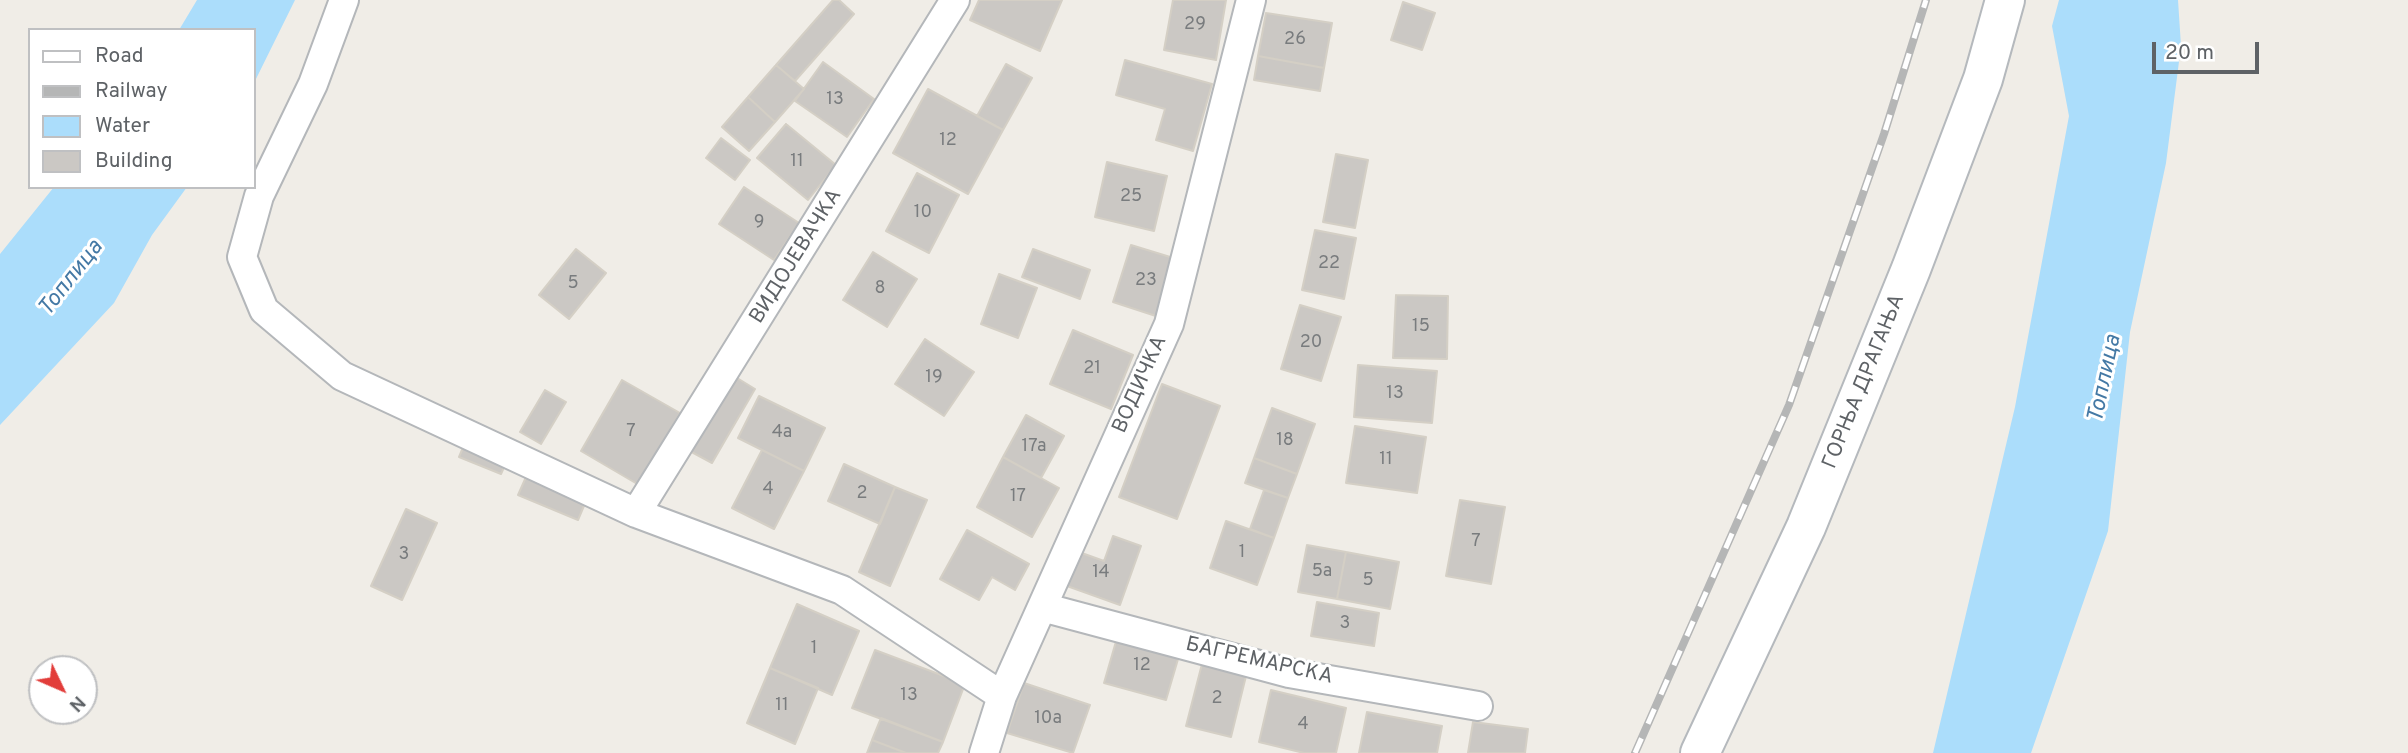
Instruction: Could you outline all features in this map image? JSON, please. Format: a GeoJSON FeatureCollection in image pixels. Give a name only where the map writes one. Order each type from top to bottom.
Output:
{"type":"FeatureCollection","features":[{"type":"Feature","properties":{"kind":"street"},"geometry":{"type":"LineString","coordinates":[[344,0],[313,84],[259,196],[242,257],[264,310],[341,376],[636,513],[842,590],[1002,696]]}},
{"type":"Feature","properties":{"kind":"street","name":"ВИДОЈЕВАЧКА"},"geometry":{"type":"LineString","coordinates":[[636,513],[955,0]]}},
{"type":"Feature","properties":{"kind":"street","name":"ВОДИЧКА"},"geometry":{"type":"LineString","coordinates":[[984,753],[1002,696],[1169,324],[1251,0]]}},
{"type":"Feature","properties":{"kind":"street","name":"ГОРЊА ДРАГАЊА"},"geometry":{"type":"LineString","coordinates":[[1700,753],[1806,527],[1911,269],[1983,79],[2005,0]]}},
{"type":"Feature","properties":{"kind":"street","name":"БАГРЕМАРСКА"},"geometry":{"type":"LineString","coordinates":[[1042,607],[1289,673],[1478,706]]}},
{"type":"Feature","properties":{"kind":"water"},"geometry":{"type":"Polygon","coordinates":[[[197,0],[295,0],[256,79],[256,28],[180,28],[197,0]]]}},
{"type":"Feature","properties":{"kind":"water","name":"Топлица"},"geometry":{"type":"Polygon","coordinates":[[[2059,0],[2178,0],[2181,46],[2166,163],[2130,332],[2108,531],[2031,753],[1933,753],[2015,407],[2069,116],[2052,26],[2059,0]]]}},
{"type":"Feature","properties":{"kind":"water","name":"Топлица"},"geometry":{"type":"Polygon","coordinates":[[[52,189],[186,189],[152,235],[114,303],[0,425],[0,254],[52,189]]]}},
{"type":"Feature","properties":{"kind":"building"},"geometry":{"type":"Polygon","coordinates":[[[833,0],[839,0],[854,14],[795,81],[776,65],[833,0]]]}},
{"type":"Feature","properties":{"kind":"building"},"geometry":{"type":"Polygon","coordinates":[[[979,0],[1062,0],[1040,51],[970,20],[979,0]]]}},
{"type":"Feature","properties":{"kind":"building"},"geometry":{"type":"Polygon","coordinates":[[[1173,0],[1226,0],[1216,60],[1164,50],[1173,0]]]}},
{"type":"Feature","properties":{"kind":"building"},"geometry":{"type":"Polygon","coordinates":[[[1403,2],[1435,13],[1422,50],[1391,40],[1403,2]]]}},
{"type":"Feature","properties":{"kind":"building"},"geometry":{"type":"Polygon","coordinates":[[[1266,13],[1332,23],[1324,68],[1258,56],[1266,13]]]}},
{"type":"Feature","properties":{"kind":"building"},"geometry":{"type":"Polygon","coordinates":[[[1258,56],[1324,68],[1320,91],[1254,80],[1258,56]]]}},
{"type":"Feature","properties":{"kind":"building"},"geometry":{"type":"Polygon","coordinates":[[[1125,60],[1212,84],[1193,151],[1156,140],[1165,109],[1116,95],[1125,60]]]}},
{"type":"Feature","properties":{"kind":"building"},"geometry":{"type":"Polygon","coordinates":[[[823,62],[874,99],[847,137],[795,101],[823,62]]]}},
{"type":"Feature","properties":{"kind":"building"},"geometry":{"type":"Polygon","coordinates":[[[1006,64],[1032,78],[1003,130],[977,116],[1006,64]]]}},
{"type":"Feature","properties":{"kind":"building"},"geometry":{"type":"Polygon","coordinates":[[[776,65],[804,89],[775,122],[748,97],[776,65]]]}},
{"type":"Feature","properties":{"kind":"building"},"geometry":{"type":"Polygon","coordinates":[[[928,89],[1003,130],[968,194],[893,153],[928,89]]]}},
{"type":"Feature","properties":{"kind":"building"},"geometry":{"type":"Polygon","coordinates":[[[748,97],[775,122],[749,151],[722,127],[748,97]]]}},
{"type":"Feature","properties":{"kind":"building"},"geometry":{"type":"Polygon","coordinates":[[[786,124],[836,165],[808,200],[757,158],[786,124]]]}},
{"type":"Feature","properties":{"kind":"building"},"geometry":{"type":"Polygon","coordinates":[[[721,138],[750,160],[735,180],[706,158],[721,138]]]}},
{"type":"Feature","properties":{"kind":"building"},"geometry":{"type":"Polygon","coordinates":[[[1336,154],[1368,160],[1355,228],[1323,222],[1336,154]]]}},
{"type":"Feature","properties":{"kind":"building"},"geometry":{"type":"Polygon","coordinates":[[[1107,162],[1167,176],[1154,231],[1095,217],[1107,162]]]}},
{"type":"Feature","properties":{"kind":"building"},"geometry":{"type":"Polygon","coordinates":[[[917,173],[959,195],[929,253],[886,231],[917,173]]]}},
{"type":"Feature","properties":{"kind":"building"},"geometry":{"type":"Polygon","coordinates":[[[744,187],[799,223],[774,260],[719,224],[744,187]]]}},
{"type":"Feature","properties":{"kind":"building"},"geometry":{"type":"Polygon","coordinates":[[[1315,230],[1356,238],[1344,299],[1302,290],[1315,230]]]}},
{"type":"Feature","properties":{"kind":"building"},"geometry":{"type":"Polygon","coordinates":[[[1131,245],[1180,260],[1162,318],[1113,302],[1131,245]]]}},
{"type":"Feature","properties":{"kind":"building"},"geometry":{"type":"Polygon","coordinates":[[[576,249],[606,273],[569,319],[539,295],[576,249]]]}},
{"type":"Feature","properties":{"kind":"building"},"geometry":{"type":"Polygon","coordinates":[[[1033,249],[1090,270],[1080,299],[1022,277],[1033,249]]]}},
{"type":"Feature","properties":{"kind":"building"},"geometry":{"type":"Polygon","coordinates":[[[873,252],[917,279],[887,327],[843,300],[873,252]]]}},
{"type":"Feature","properties":{"kind":"building"},"geometry":{"type":"Polygon","coordinates":[[[999,274],[1037,288],[1018,338],[981,324],[999,274]]]}},
{"type":"Feature","properties":{"kind":"building"},"geometry":{"type":"Polygon","coordinates":[[[1396,295],[1448,296],[1447,359],[1393,358],[1396,295]]]}},
{"type":"Feature","properties":{"kind":"building"},"geometry":{"type":"Polygon","coordinates":[[[1300,305],[1341,317],[1321,381],[1281,369],[1300,305]]]}},
{"type":"Feature","properties":{"kind":"building"},"geometry":{"type":"Polygon","coordinates":[[[1073,330],[1133,355],[1111,409],[1050,384],[1073,330]]]}},
{"type":"Feature","properties":{"kind":"building"},"geometry":{"type":"Polygon","coordinates":[[[925,339],[974,372],[944,416],[895,384],[925,339]]]}},
{"type":"Feature","properties":{"kind":"building"},"geometry":{"type":"Polygon","coordinates":[[[1358,365],[1437,371],[1432,423],[1354,417],[1358,365]]]}},
{"type":"Feature","properties":{"kind":"building"},"geometry":{"type":"Polygon","coordinates":[[[729,373],[755,389],[712,463],[686,449],[729,373]]]}},
{"type":"Feature","properties":{"kind":"building"},"geometry":{"type":"Polygon","coordinates":[[[622,380],[680,413],[639,485],[581,451],[622,380]]]}},
{"type":"Feature","properties":{"kind":"building"},"geometry":{"type":"Polygon","coordinates":[[[1162,384],[1220,406],[1177,519],[1119,497],[1162,384]]]}},
{"type":"Feature","properties":{"kind":"building"},"geometry":{"type":"Polygon","coordinates":[[[545,390],[566,402],[541,444],[520,432],[545,390]]]}},
{"type":"Feature","properties":{"kind":"building"},"geometry":{"type":"Polygon","coordinates":[[[759,396],[825,428],[804,471],[738,438],[759,396]]]}},
{"type":"Feature","properties":{"kind":"building"},"geometry":{"type":"Polygon","coordinates":[[[1272,408],[1315,424],[1297,474],[1254,458],[1272,408]]]}},
{"type":"Feature","properties":{"kind":"building"},"geometry":{"type":"Polygon","coordinates":[[[1026,415],[1064,436],[1041,478],[1003,457],[1026,415]]]}},
{"type":"Feature","properties":{"kind":"building"},"geometry":{"type":"Polygon","coordinates":[[[1355,426],[1426,437],[1417,493],[1346,483],[1355,426]]]}},
{"type":"Feature","properties":{"kind":"building"},"geometry":{"type":"Polygon","coordinates":[[[467,438],[509,456],[501,474],[459,457],[467,438]]]}},
{"type":"Feature","properties":{"kind":"building"},"geometry":{"type":"Polygon","coordinates":[[[762,450],[804,471],[774,529],[732,508],[762,450]]]}},
{"type":"Feature","properties":{"kind":"building"},"geometry":{"type":"Polygon","coordinates":[[[1003,457],[1059,488],[1032,537],[977,507],[1003,457]]]}},
{"type":"Feature","properties":{"kind":"building"},"geometry":{"type":"Polygon","coordinates":[[[1254,458],[1297,474],[1288,498],[1245,483],[1254,458]]]}},
{"type":"Feature","properties":{"kind":"building"},"geometry":{"type":"Polygon","coordinates":[[[844,464],[895,487],[880,524],[828,501],[844,464]]]}},
{"type":"Feature","properties":{"kind":"building"},"geometry":{"type":"Polygon","coordinates":[[[530,468],[589,494],[578,520],[518,495],[530,468]]]}},
{"type":"Feature","properties":{"kind":"building"},"geometry":{"type":"Polygon","coordinates":[[[895,487],[927,500],[890,586],[859,572],[895,487]]]}},
{"type":"Feature","properties":{"kind":"building"},"geometry":{"type":"Polygon","coordinates":[[[1264,490],[1288,498],[1274,538],[1250,529],[1264,490]]]}},
{"type":"Feature","properties":{"kind":"building"},"geometry":{"type":"Polygon","coordinates":[[[1460,500],[1505,507],[1491,584],[1446,576],[1460,500]]]}},
{"type":"Feature","properties":{"kind":"building"},"geometry":{"type":"Polygon","coordinates":[[[406,509],[437,523],[402,600],[371,586],[406,509]]]}},
{"type":"Feature","properties":{"kind":"building"},"geometry":{"type":"Polygon","coordinates":[[[1226,521],[1274,538],[1257,585],[1210,568],[1226,521]]]}},
{"type":"Feature","properties":{"kind":"building"},"geometry":{"type":"Polygon","coordinates":[[[967,530],[1029,564],[1015,590],[992,577],[979,600],[940,579],[967,530]]]}},
{"type":"Feature","properties":{"kind":"building"},"geometry":{"type":"Polygon","coordinates":[[[1113,536],[1141,546],[1120,605],[1067,586],[1079,552],[1104,561],[1113,536]]]}},
{"type":"Feature","properties":{"kind":"building"},"geometry":{"type":"Polygon","coordinates":[[[1307,545],[1346,552],[1337,599],[1298,592],[1307,545]]]}},
{"type":"Feature","properties":{"kind":"building"},"geometry":{"type":"Polygon","coordinates":[[[1346,552],[1399,562],[1390,609],[1337,599],[1346,552]]]}},
{"type":"Feature","properties":{"kind":"building"},"geometry":{"type":"Polygon","coordinates":[[[1317,602],[1379,613],[1374,646],[1311,636],[1317,602]]]}},
{"type":"Feature","properties":{"kind":"building"},"geometry":{"type":"Polygon","coordinates":[[[797,604],[859,631],[832,695],[770,668],[797,604]]]}},
{"type":"Feature","properties":{"kind":"building"},"geometry":{"type":"Polygon","coordinates":[[[1119,631],[1181,649],[1166,700],[1104,683],[1119,631]]]}},
{"type":"Feature","properties":{"kind":"building"},"geometry":{"type":"Polygon","coordinates":[[[875,650],[965,684],[943,742],[852,708],[875,650]]]}},
{"type":"Feature","properties":{"kind":"building"},"geometry":{"type":"Polygon","coordinates":[[[1203,660],[1247,672],[1231,737],[1186,726],[1203,660]]]}},
{"type":"Feature","properties":{"kind":"building"},"geometry":{"type":"Polygon","coordinates":[[[770,668],[818,688],[795,744],[747,723],[770,668]]]}},
{"type":"Feature","properties":{"kind":"building"},"geometry":{"type":"Polygon","coordinates":[[[1024,683],[1090,705],[1073,753],[1007,733],[1024,683]]]}},
{"type":"Feature","properties":{"kind":"building"},"geometry":{"type":"Polygon","coordinates":[[[1271,690],[1346,708],[1336,753],[1304,753],[1259,742],[1271,690]]]}},
{"type":"Feature","properties":{"kind":"building"},"geometry":{"type":"Polygon","coordinates":[[[1367,712],[1442,726],[1437,753],[1359,753],[1367,712]]]}},
{"type":"Feature","properties":{"kind":"building"},"geometry":{"type":"Polygon","coordinates":[[[881,718],[943,742],[938,753],[906,753],[872,740],[881,718]]]}},
{"type":"Feature","properties":{"kind":"building"},"geometry":{"type":"Polygon","coordinates":[[[1473,722],[1528,729],[1525,753],[1468,753],[1473,722]]]}},
{"type":"Feature","properties":{"kind":"building"},"geometry":{"type":"Polygon","coordinates":[[[872,740],[906,753],[867,753],[872,740]]]}},
{"type":"Feature","properties":{"kind":"railway"},"geometry":{"type":"LineString","coordinates":[[1635,753],[1789,405],[1884,134],[1926,0]]}}]}
